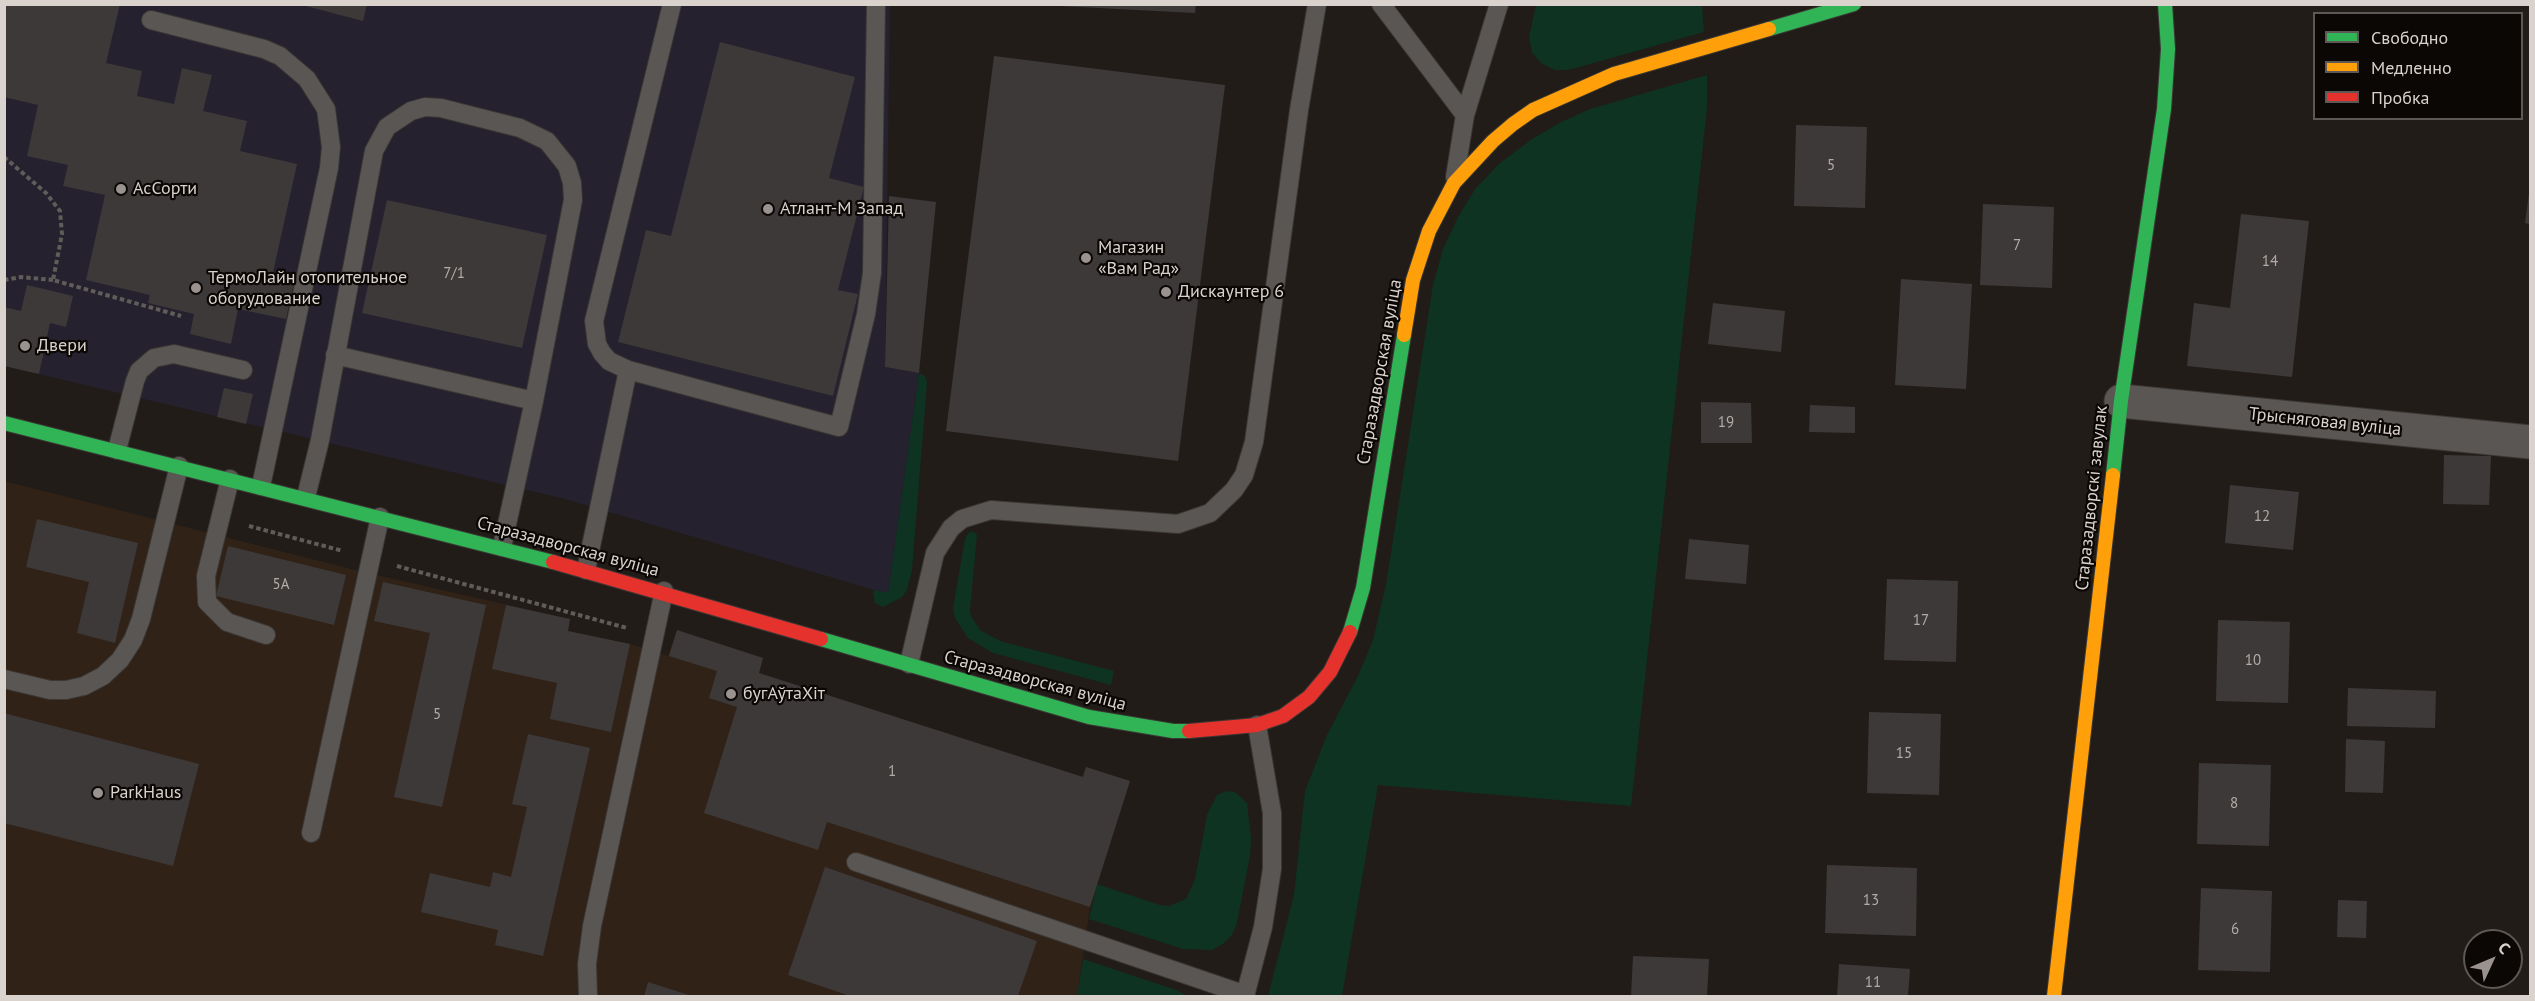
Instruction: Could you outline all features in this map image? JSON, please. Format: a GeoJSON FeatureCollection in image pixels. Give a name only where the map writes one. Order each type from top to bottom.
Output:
{"type":"FeatureCollection","features":[{"type":"Feature","properties":{"kind":"street","name":"Старазадворская вуліца"},"geometry":{"type":"LineString","coordinates":[[4,423],[502,547],[664,591],[909,664],[1119,723],[1183,731],[1257,726],[1283,716],[1309,697],[1330,672],[1347,641],[1363,588],[1413,280],[1429,231],[1454,183],[1493,141],[1514,124],[1533,110],[1574,90],[1614,74],[1854,4]]}},
{"type":"Feature","properties":{"kind":"street","name":"Старазадворскі завулак"},"geometry":{"type":"LineString","coordinates":[[2054,996],[2121,401],[2164,109],[2168,49],[2165,4]]}},
{"type":"Feature","properties":{"kind":"street","name":"Трысняговая вуліца"},"geometry":{"type":"LineString","coordinates":[[2121,401],[2530,442]]}},
{"type":"Feature","properties":{"kind":"lane"},"geometry":{"type":"LineString","coordinates":[[672,4],[594,321],[597,344],[609,361],[628,370],[839,427],[866,314],[873,263],[876,4]]}},
{"type":"Feature","properties":{"kind":"lane"},"geometry":{"type":"LineString","coordinates":[[909,664],[935,553],[951,528],[962,519],[991,510],[1178,524],[1210,513],[1234,490],[1244,475],[1254,442],[1299,110],[1317,4]]}},
{"type":"Feature","properties":{"kind":"lane"},"geometry":{"type":"LineString","coordinates":[[1381,4],[1465,115]]}},
{"type":"Feature","properties":{"kind":"lane"},"geometry":{"type":"LineString","coordinates":[[1454,183],[1465,115],[1499,4]]}},
{"type":"Feature","properties":{"kind":"lane"},"geometry":{"type":"LineString","coordinates":[[151,20],[264,49],[280,56],[307,79],[326,109],[331,147],[329,168],[261,486]]}},
{"type":"Feature","properties":{"kind":"lane"},"geometry":{"type":"LineString","coordinates":[[306,497],[320,440],[374,151],[387,127],[411,111],[425,107],[441,108],[534,134],[547,141],[567,166],[572,183],[573,200],[534,401],[502,547]]}},
{"type":"Feature","properties":{"kind":"lane"},"geometry":{"type":"LineString","coordinates":[[117,450],[139,371],[154,358],[174,354],[243,370]]}},
{"type":"Feature","properties":{"kind":"lane"},"geometry":{"type":"LineString","coordinates":[[335,355],[534,401]]}},
{"type":"Feature","properties":{"kind":"lane"},"geometry":{"type":"LineString","coordinates":[[586,570],[628,370]]}},
{"type":"Feature","properties":{"kind":"lane"},"geometry":{"type":"LineString","coordinates":[[4,679],[50,690],[66,690],[84,686],[103,676],[120,660],[133,640],[141,619],[179,466]]}},
{"type":"Feature","properties":{"kind":"lane"},"geometry":{"type":"LineString","coordinates":[[230,479],[206,576],[207,602],[227,622],[266,635]]}},
{"type":"Feature","properties":{"kind":"lane"},"geometry":{"type":"LineString","coordinates":[[311,833],[380,517]]}},
{"type":"Feature","properties":{"kind":"lane"},"geometry":{"type":"LineString","coordinates":[[588,996],[587,964],[592,926],[664,591]]}},
{"type":"Feature","properties":{"kind":"lane"},"geometry":{"type":"LineString","coordinates":[[856,862],[1246,996],[1263,927],[1272,869],[1272,813],[1257,726]]}},
{"type":"Feature","properties":{"kind":"path"},"geometry":{"type":"LineString","coordinates":[[4,157],[46,193],[60,211],[62,234],[52,280]]}},
{"type":"Feature","properties":{"kind":"path"},"geometry":{"type":"LineString","coordinates":[[4,280],[21,277],[52,280],[181,316]]}},
{"type":"Feature","properties":{"kind":"path"},"geometry":{"type":"LineString","coordinates":[[221,519],[653,635]]}},
{"type":"Feature","properties":{"kind":"shaded area"},"geometry":{"type":"Polygon","coordinates":[[[5,5],[890,5],[885,367],[919,373],[888,594],[565,499],[5,366],[5,5]]]}},
{"type":"Feature","properties":{"kind":"shaded area"},"geometry":{"type":"Polygon","coordinates":[[[4,481],[367,573],[570,619],[568,631],[630,644],[668,656],[677,630],[763,658],[759,673],[1082,777],[1086,767],[1130,781],[1090,907],[1077,996],[5,996],[4,481]]]}},
{"type":"Feature","properties":{"kind":"green space"},"geometry":{"type":"Polygon","coordinates":[[[1536,5],[1702,5],[1704,32],[1583,66],[1555,70],[1541,63],[1532,53],[1529,37],[1536,5]]]}},
{"type":"Feature","properties":{"kind":"green space"},"geometry":{"type":"Polygon","coordinates":[[[1707,75],[1707,108],[1631,806],[1378,785],[1342,996],[1268,996],[1294,895],[1305,791],[1327,735],[1358,676],[1373,640],[1386,585],[1433,285],[1443,249],[1458,217],[1475,189],[1500,163],[1532,139],[1561,122],[1590,109],[1707,75]]]}},
{"type":"Feature","properties":{"kind":"green space"},"geometry":{"type":"Polygon","coordinates":[[[919,373],[925,376],[927,383],[912,570],[907,590],[902,597],[883,607],[875,603],[873,594],[874,590],[888,593],[919,373]]]}},
{"type":"Feature","properties":{"kind":"green space"},"geometry":{"type":"Polygon","coordinates":[[[969,532],[977,535],[970,609],[971,616],[980,630],[1000,641],[1114,671],[1111,685],[993,653],[968,638],[955,618],[953,608],[965,539],[969,532]]]}},
{"type":"Feature","properties":{"kind":"green space"},"geometry":{"type":"Polygon","coordinates":[[[1226,791],[1235,792],[1247,803],[1251,838],[1250,856],[1237,923],[1232,935],[1223,944],[1212,950],[1183,949],[1089,919],[1097,884],[1160,905],[1169,906],[1186,899],[1195,879],[1207,815],[1217,795],[1226,791]]]}},
{"type":"Feature","properties":{"kind":"green space"},"geometry":{"type":"Polygon","coordinates":[[[1083,959],[1176,990],[1188,996],[1077,996],[1083,959]]]}},
{"type":"Feature","properties":{"kind":"building"},"geometry":{"type":"Polygon","coordinates":[[[4,4],[120,4],[106,63],[142,71],[137,96],[174,104],[182,68],[212,75],[203,111],[247,121],[240,151],[297,164],[272,277],[294,282],[286,319],[238,309],[231,344],[190,334],[194,314],[148,303],[150,295],[86,280],[105,195],[63,186],[68,165],[27,156],[38,105],[4,97],[4,4]]]}},
{"type":"Feature","properties":{"kind":"building"},"geometry":{"type":"Polygon","coordinates":[[[298,4],[367,4],[363,21],[298,4]]]}},
{"type":"Feature","properties":{"kind":"building"},"geometry":{"type":"Polygon","coordinates":[[[1060,4],[1196,4],[1195,13],[1060,6],[1060,4]]]}},
{"type":"Feature","properties":{"kind":"building","name":"Атлант-М Запад"},"geometry":{"type":"Polygon","coordinates":[[[720,42],[855,77],[829,178],[864,187],[838,290],[858,294],[833,396],[618,342],[646,230],[671,236],[720,42]]]}},
{"type":"Feature","properties":{"kind":"building","name":"Магазин «Вам Рад»"},"geometry":{"type":"Polygon","coordinates":[[[994,56],[1225,85],[1178,461],[946,431],[994,56]]]}},
{"type":"Feature","properties":{"kind":"building"},"geometry":{"type":"Polygon","coordinates":[[[1796,125],[1867,127],[1865,208],[1794,206],[1796,125]]]}},
{"type":"Feature","properties":{"kind":"building"},"geometry":{"type":"Polygon","coordinates":[[[2530,193],[2530,224],[2525,223],[2530,193]]]}},
{"type":"Feature","properties":{"kind":"building"},"geometry":{"type":"Polygon","coordinates":[[[889,196],[936,202],[919,373],[885,367],[889,196]]]}},
{"type":"Feature","properties":{"kind":"building"},"geometry":{"type":"Polygon","coordinates":[[[387,200],[547,235],[522,348],[362,313],[387,200]]]}},
{"type":"Feature","properties":{"kind":"building"},"geometry":{"type":"Polygon","coordinates":[[[1983,204],[2054,207],[2052,288],[1980,285],[1983,204]]]}},
{"type":"Feature","properties":{"kind":"building"},"geometry":{"type":"Polygon","coordinates":[[[2241,214],[2309,221],[2292,377],[2187,366],[2194,303],[2230,308],[2241,214]]]}},
{"type":"Feature","properties":{"kind":"building"},"geometry":{"type":"Polygon","coordinates":[[[1901,279],[1972,284],[1966,389],[1895,385],[1901,279]]]}},
{"type":"Feature","properties":{"kind":"building","name":"Двери"},"geometry":{"type":"Polygon","coordinates":[[[27,285],[73,296],[66,327],[50,323],[39,374],[4,366],[4,307],[21,311],[27,285]]]}},
{"type":"Feature","properties":{"kind":"building"},"geometry":{"type":"Polygon","coordinates":[[[1713,303],[1785,311],[1781,352],[1708,344],[1713,303]]]}},
{"type":"Feature","properties":{"kind":"building"},"geometry":{"type":"Polygon","coordinates":[[[224,388],[253,394],[246,424],[217,417],[224,388]]]}},
{"type":"Feature","properties":{"kind":"building"},"geometry":{"type":"Polygon","coordinates":[[[1701,402],[1751,403],[1752,443],[1701,443],[1701,402]]]}},
{"type":"Feature","properties":{"kind":"building"},"geometry":{"type":"Polygon","coordinates":[[[1810,405],[1855,407],[1855,433],[1809,432],[1810,405]]]}},
{"type":"Feature","properties":{"kind":"building"},"geometry":{"type":"Polygon","coordinates":[[[2444,455],[2491,456],[2489,505],[2443,504],[2444,455]]]}},
{"type":"Feature","properties":{"kind":"building"},"geometry":{"type":"Polygon","coordinates":[[[2230,485],[2299,492],[2293,550],[2225,543],[2230,485]]]}},
{"type":"Feature","properties":{"kind":"building"},"geometry":{"type":"Polygon","coordinates":[[[37,519],[138,543],[115,643],[77,633],[89,582],[26,567],[37,519]]]}},
{"type":"Feature","properties":{"kind":"building"},"geometry":{"type":"Polygon","coordinates":[[[1689,539],[1749,545],[1746,584],[1685,579],[1689,539]]]}},
{"type":"Feature","properties":{"kind":"building"},"geometry":{"type":"Polygon","coordinates":[[[228,546],[346,575],[334,625],[216,596],[228,546]]]}},
{"type":"Feature","properties":{"kind":"building"},"geometry":{"type":"Polygon","coordinates":[[[1887,579],[1958,581],[1956,662],[1884,660],[1887,579]]]}},
{"type":"Feature","properties":{"kind":"building"},"geometry":{"type":"Polygon","coordinates":[[[383,582],[486,605],[442,807],[394,797],[430,633],[374,621],[383,582]]]}},
{"type":"Feature","properties":{"kind":"building"},"geometry":{"type":"Polygon","coordinates":[[[506,605],[570,619],[568,631],[630,644],[611,732],[550,719],[557,683],[492,669],[506,605]]]}},
{"type":"Feature","properties":{"kind":"building"},"geometry":{"type":"Polygon","coordinates":[[[2218,620],[2290,622],[2288,703],[2216,701],[2218,620]]]}},
{"type":"Feature","properties":{"kind":"building"},"geometry":{"type":"Polygon","coordinates":[[[677,630],[763,658],[759,673],[1083,777],[1086,767],[1130,781],[1090,907],[827,822],[818,850],[704,813],[737,707],[709,698],[717,671],[669,656],[677,630]]]}},
{"type":"Feature","properties":{"kind":"building"},"geometry":{"type":"Polygon","coordinates":[[[2348,688],[2436,691],[2435,728],[2347,726],[2348,688]]]}},
{"type":"Feature","properties":{"kind":"building"},"geometry":{"type":"Polygon","coordinates":[[[1869,712],[1941,714],[1939,795],[1867,793],[1869,712]]]}},
{"type":"Feature","properties":{"kind":"building","name":"ParkHaus"},"geometry":{"type":"Polygon","coordinates":[[[4,713],[199,764],[173,866],[4,823],[4,713]]]}},
{"type":"Feature","properties":{"kind":"building"},"geometry":{"type":"Polygon","coordinates":[[[528,734],[590,748],[543,956],[495,945],[498,930],[421,912],[430,873],[490,887],[493,872],[511,877],[527,807],[512,804],[528,734]]]}},
{"type":"Feature","properties":{"kind":"building"},"geometry":{"type":"Polygon","coordinates":[[[2346,739],[2385,741],[2383,793],[2345,792],[2346,739]]]}},
{"type":"Feature","properties":{"kind":"building"},"geometry":{"type":"Polygon","coordinates":[[[2199,763],[2271,765],[2269,846],[2197,844],[2199,763]]]}},
{"type":"Feature","properties":{"kind":"building"},"geometry":{"type":"Polygon","coordinates":[[[1827,865],[1917,868],[1916,936],[1825,933],[1827,865]]]}},
{"type":"Feature","properties":{"kind":"building"},"geometry":{"type":"Polygon","coordinates":[[[825,867],[1037,941],[1018,996],[850,996],[788,975],[825,867]]]}},
{"type":"Feature","properties":{"kind":"building"},"geometry":{"type":"Polygon","coordinates":[[[2201,888],[2272,891],[2270,972],[2198,970],[2201,888]]]}},
{"type":"Feature","properties":{"kind":"building"},"geometry":{"type":"Polygon","coordinates":[[[2338,900],[2367,901],[2366,938],[2337,937],[2338,900]]]}},
{"type":"Feature","properties":{"kind":"building"},"geometry":{"type":"Polygon","coordinates":[[[1633,956],[1709,959],[1707,996],[1631,996],[1633,956]]]}},
{"type":"Feature","properties":{"kind":"building"},"geometry":{"type":"Polygon","coordinates":[[[1839,964],[1910,969],[1908,996],[1837,996],[1839,964]]]}},
{"type":"Feature","properties":{"kind":"building"},"geometry":{"type":"Polygon","coordinates":[[[648,982],[692,996],[644,996],[648,982]]]}},
{"type":"Feature","properties":{"kind":"traffic: fast"},"geometry":{"type":"LineString","coordinates":[[1769,29],[1854,4]]}},
{"type":"Feature","properties":{"kind":"traffic: fast"},"geometry":{"type":"LineString","coordinates":[[2113,475],[2121,401],[2164,109],[2168,49],[2165,4]]}},
{"type":"Feature","properties":{"kind":"traffic: fast"},"geometry":{"type":"LineString","coordinates":[[1350,632],[1363,588],[1404,335]]}},
{"type":"Feature","properties":{"kind":"traffic: fast"},"geometry":{"type":"LineString","coordinates":[[4,423],[553,562]]}},
{"type":"Feature","properties":{"kind":"traffic: fast"},"geometry":{"type":"LineString","coordinates":[[821,639],[1089,717],[1173,731],[1189,731]]}},
{"type":"Feature","properties":{"kind":"traffic: slow"},"geometry":{"type":"LineString","coordinates":[[1404,335],[1413,280],[1429,231],[1454,183],[1493,141],[1513,124],[1533,110],[1614,74],[1769,29]]}},
{"type":"Feature","properties":{"kind":"traffic: slow"},"geometry":{"type":"LineString","coordinates":[[2054,996],[2113,475]]}},
{"type":"Feature","properties":{"kind":"traffic: jam"},"geometry":{"type":"LineString","coordinates":[[553,562],[821,639]]}},
{"type":"Feature","properties":{"kind":"traffic: jam"},"geometry":{"type":"LineString","coordinates":[[1189,731],[1257,725],[1283,716],[1309,697],[1330,672],[1350,632]]}},
{"type":"Feature","properties":{"kind":"place","name":"АсСорти"},"geometry":{"type":"Point","coordinates":[121,189]}},
{"type":"Feature","properties":{"kind":"place","name":"Атлант-М Запад"},"geometry":{"type":"Point","coordinates":[768,209]}},
{"type":"Feature","properties":{"kind":"place","name":"Магазин «Вам Рад»"},"geometry":{"type":"Point","coordinates":[1086,258]}},
{"type":"Feature","properties":{"kind":"place","name":"ТермоЛайн отопительное оборудование"},"geometry":{"type":"Point","coordinates":[196,288]}},
{"type":"Feature","properties":{"kind":"place","name":"Дискаунтер 6"},"geometry":{"type":"Point","coordinates":[1166,292]}},
{"type":"Feature","properties":{"kind":"place","name":"Двери"},"geometry":{"type":"Point","coordinates":[25,346]}},
{"type":"Feature","properties":{"kind":"place","name":"бугАўтаХіт"},"geometry":{"type":"Point","coordinates":[731,694]}},
{"type":"Feature","properties":{"kind":"place","name":"ParkHaus"},"geometry":{"type":"Point","coordinates":[98,793]}}]}
